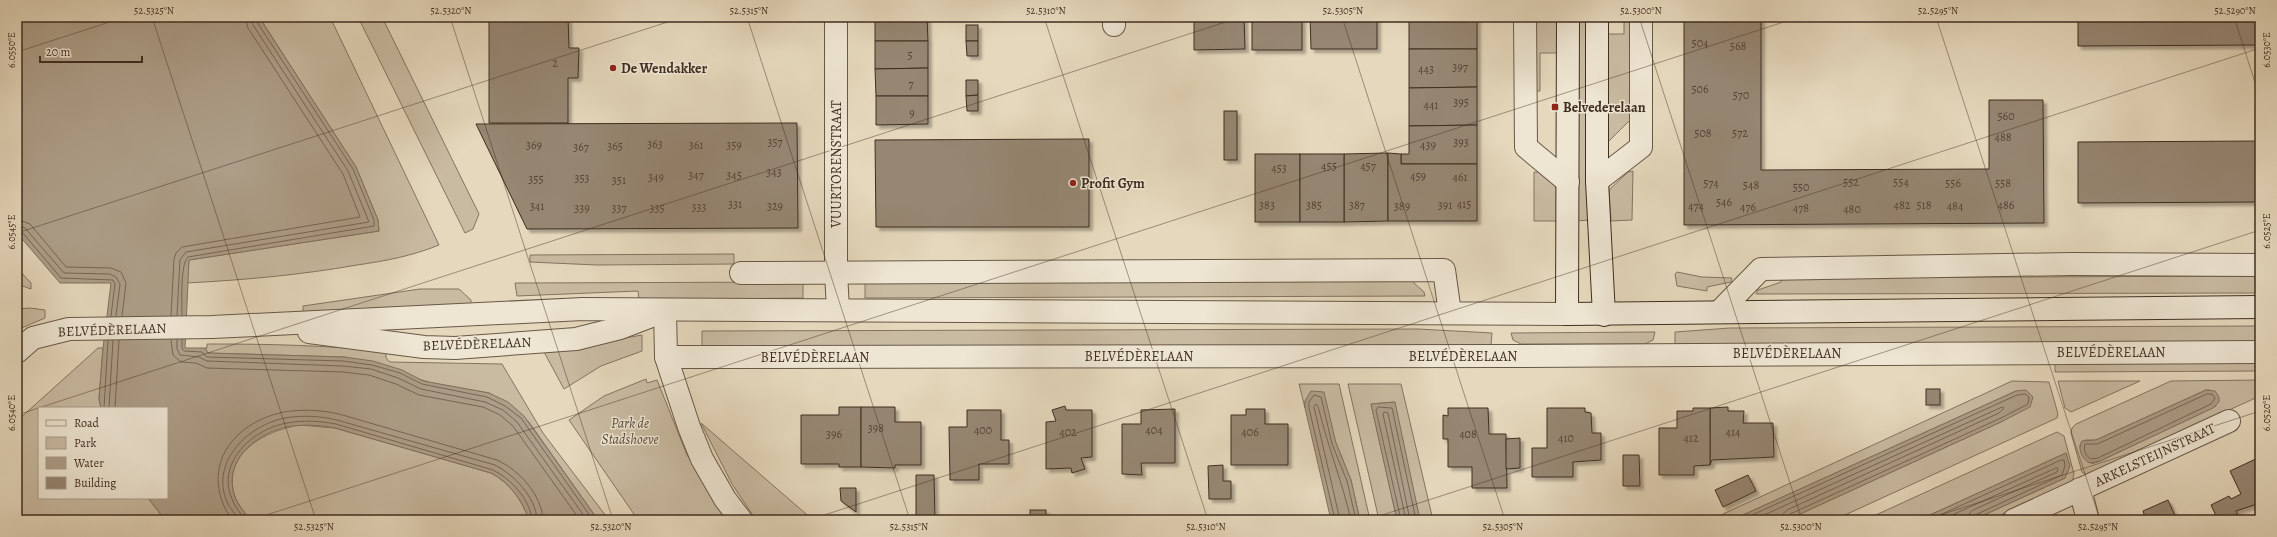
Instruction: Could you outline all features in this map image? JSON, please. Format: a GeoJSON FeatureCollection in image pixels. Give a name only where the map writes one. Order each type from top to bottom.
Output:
{"type":"FeatureCollection","features":[{"type":"Feature","properties":{"kind":"street","name":"VUURTORENSTRAAT"},"geometry":{"type":"LineString","coordinates":[[836,17],[836,272],[838,310]]}},
{"type":"Feature","properties":{"kind":"street"},"geometry":{"type":"LineString","coordinates":[[1525,17],[1526,148],[1568,182]]}},
{"type":"Feature","properties":{"kind":"street"},"geometry":{"type":"LineString","coordinates":[[1567,314],[1568,17]]}},
{"type":"Feature","properties":{"kind":"street"},"geometry":{"type":"LineString","coordinates":[[1597,17],[1597,181],[1604,315]]}},
{"type":"Feature","properties":{"kind":"street"},"geometry":{"type":"LineString","coordinates":[[1597,181],[1641,147],[1641,17]]}},
{"type":"Feature","properties":{"kind":"street"},"geometry":{"type":"LineString","coordinates":[[1719,312],[1761,269],[2071,264],[2260,265]]}},
{"type":"Feature","properties":{"kind":"street"},"geometry":{"type":"LineString","coordinates":[[741,273],[1444,270],[1450,313]]}},
{"type":"Feature","properties":{"kind":"street","name":"BELVÉDÈRELAAN"},"geometry":{"type":"LineString","coordinates":[[17,352],[33,338],[69,329],[212,327],[583,310],[838,310],[1604,315],[1719,312],[2260,307]]}},
{"type":"Feature","properties":{"kind":"street"},"geometry":{"type":"LineString","coordinates":[[665,311],[666,358],[686,420],[702,459],[725,499],[741,520]]}},
{"type":"Feature","properties":{"kind":"street","name":"BELVÉDÈRELAAN"},"geometry":{"type":"LineString","coordinates":[[212,327],[300,331],[424,347],[455,348],[547,341],[596,335],[665,311]]}},
{"type":"Feature","properties":{"kind":"street","name":"BELVÉDÈRELAAN"},"geometry":{"type":"LineString","coordinates":[[666,358],[2260,352]]}},
{"type":"Feature","properties":{"kind":"street","name":"ARKELSTEIJNSTRAAT"},"geometry":{"type":"LineString","coordinates":[[2014,520],[2229,421]]}},
{"type":"Feature","properties":{"kind":"street","name":"ARKELSTEIJNSTRAAT"},"geometry":{"type":"LineString","coordinates":[[2080,490],[2088,520]]}},
{"type":"Feature","properties":{"kind":"green space"},"geometry":{"type":"Polygon","coordinates":[[[259,17],[330,17],[439,245],[398,258],[336,269],[272,277],[187,283],[189,260],[379,231],[378,220],[356,167],[259,17]]]}},
{"type":"Feature","properties":{"kind":"green space"},"geometry":{"type":"Polygon","coordinates":[[[358,17],[382,17],[479,214],[473,229],[465,233],[358,17]]]}},
{"type":"Feature","properties":{"kind":"green space"},"geometry":{"type":"Polygon","coordinates":[[[1533,17],[1559,17],[1559,53],[1540,53],[1540,91],[1533,91],[1533,17]]]}},
{"type":"Feature","properties":{"kind":"green space"},"geometry":{"type":"Polygon","coordinates":[[[1575,17],[1590,17],[1590,220],[1575,221],[1575,17]]]}},
{"type":"Feature","properties":{"kind":"green space"},"geometry":{"type":"Polygon","coordinates":[[[1624,17],[1632,17],[1632,121],[1628,122],[1609,141],[1605,140],[1605,34],[1624,34],[1624,17]]]}},
{"type":"Feature","properties":{"kind":"green space"},"geometry":{"type":"Polygon","coordinates":[[[1633,171],[1632,220],[1611,221],[1609,190],[1628,172],[1633,171]]]}},
{"type":"Feature","properties":{"kind":"green space"},"geometry":{"type":"Polygon","coordinates":[[[1534,172],[1538,172],[1555,186],[1559,186],[1557,221],[1534,221],[1534,172]]]}},
{"type":"Feature","properties":{"kind":"green space"},"geometry":{"type":"Polygon","coordinates":[[[734,254],[734,264],[597,265],[530,262],[530,255],[734,254]]]}},
{"type":"Feature","properties":{"kind":"green space"},"geometry":{"type":"Polygon","coordinates":[[[17,268],[31,283],[31,289],[17,284],[17,268]]]}},
{"type":"Feature","properties":{"kind":"green space"},"geometry":{"type":"Polygon","coordinates":[[[1677,272],[1702,277],[1732,278],[1731,282],[1707,287],[1707,291],[1677,286],[1675,274],[1677,272]]]}},
{"type":"Feature","properties":{"kind":"green space"},"geometry":{"type":"Polygon","coordinates":[[[2260,276],[2260,293],[1756,294],[1758,290],[1781,282],[1782,278],[2260,276]]]}},
{"type":"Feature","properties":{"kind":"green space"},"geometry":{"type":"Polygon","coordinates":[[[1414,279],[1414,283],[1424,292],[1425,296],[865,298],[865,281],[1414,279]]]}},
{"type":"Feature","properties":{"kind":"green space"},"geometry":{"type":"Polygon","coordinates":[[[803,282],[803,298],[639,300],[638,291],[517,296],[515,283],[803,282]]]}},
{"type":"Feature","properties":{"kind":"green space"},"geometry":{"type":"Polygon","coordinates":[[[420,289],[459,289],[471,300],[471,305],[303,313],[303,306],[420,289]]]}},
{"type":"Feature","properties":{"kind":"green space"},"geometry":{"type":"Polygon","coordinates":[[[30,308],[45,310],[45,318],[17,330],[17,309],[30,308]]]}},
{"type":"Feature","properties":{"kind":"green space"},"geometry":{"type":"Polygon","coordinates":[[[2260,326],[2260,342],[1675,344],[1675,332],[1730,328],[2260,326]]]}},
{"type":"Feature","properties":{"kind":"green space"},"geometry":{"type":"Polygon","coordinates":[[[1418,329],[1492,333],[1491,345],[702,347],[702,331],[1418,329]]]}},
{"type":"Feature","properties":{"kind":"green space"},"geometry":{"type":"Polygon","coordinates":[[[1655,332],[1653,340],[1645,344],[1521,344],[1513,340],[1511,333],[1655,332]]]}},
{"type":"Feature","properties":{"kind":"green space"},"geometry":{"type":"Polygon","coordinates":[[[642,335],[642,351],[601,366],[564,389],[544,352],[642,335]]]}},
{"type":"Feature","properties":{"kind":"green space"},"geometry":{"type":"Polygon","coordinates":[[[207,344],[297,345],[386,352],[386,358],[390,362],[502,364],[543,433],[609,520],[598,520],[529,422],[489,393],[432,383],[344,357],[208,353],[205,348],[207,348],[207,344]]]}},
{"type":"Feature","properties":{"kind":"green space"},"geometry":{"type":"Polygon","coordinates":[[[98,348],[103,348],[99,399],[101,407],[38,407],[38,499],[149,499],[165,520],[17,520],[17,421],[98,348]]]}},
{"type":"Feature","properties":{"kind":"green space"},"geometry":{"type":"Polygon","coordinates":[[[2055,361],[2260,361],[2260,371],[2055,372],[2055,361]]]}},
{"type":"Feature","properties":{"kind":"green space","name":"Park de Stadshoeve"},"geometry":{"type":"Polygon","coordinates":[[[646,379],[647,383],[657,380],[687,455],[727,520],[638,520],[569,420],[604,396],[646,379]]]}},
{"type":"Feature","properties":{"kind":"green space"},"geometry":{"type":"Polygon","coordinates":[[[2260,380],[2260,396],[2086,475],[2082,472],[2071,433],[2072,428],[2076,424],[2171,381],[2260,380]],[[2206,390],[2096,440],[2085,440],[2080,445],[2080,448],[2092,464],[2100,461],[2216,406],[2210,390],[2206,390]]]}},
{"type":"Feature","properties":{"kind":"green space"},"geometry":{"type":"Polygon","coordinates":[[[2012,381],[2049,382],[2058,414],[2057,418],[1834,520],[1787,520],[2003,421],[2016,391],[1732,520],[1710,520],[2012,381]]]}},
{"type":"Feature","properties":{"kind":"green space"},"geometry":{"type":"Polygon","coordinates":[[[2058,381],[2140,381],[2071,412],[2065,408],[2058,381]]]}},
{"type":"Feature","properties":{"kind":"green space"},"geometry":{"type":"Polygon","coordinates":[[[1299,384],[1339,384],[1370,520],[1360,520],[1351,480],[1336,443],[1305,401],[1305,408],[1299,384]]]}},
{"type":"Feature","properties":{"kind":"green space"},"geometry":{"type":"Polygon","coordinates":[[[1348,384],[1401,384],[1433,520],[1420,520],[1394,402],[1371,404],[1397,520],[1379,520],[1348,384]]]}},
{"type":"Feature","properties":{"kind":"green space"},"geometry":{"type":"Polygon","coordinates":[[[701,423],[813,520],[756,520],[732,484],[701,423]]]}},
{"type":"Feature","properties":{"kind":"green space"},"geometry":{"type":"Polygon","coordinates":[[[300,425],[335,428],[491,473],[510,487],[519,499],[529,520],[250,520],[235,497],[232,482],[234,468],[240,457],[249,447],[261,439],[273,432],[300,425]]]}},
{"type":"Feature","properties":{"kind":"green space"},"geometry":{"type":"Polygon","coordinates":[[[2057,432],[2064,436],[2074,474],[2072,482],[1990,520],[1973,520],[2065,478],[2066,453],[1919,520],[1865,520],[2057,432]]]}},
{"type":"Feature","properties":{"kind":"water"},"geometry":{"type":"Polygon","coordinates":[[[17,17],[259,17],[356,167],[378,220],[379,231],[189,260],[185,348],[205,348],[208,353],[344,357],[373,361],[402,370],[423,381],[489,393],[508,402],[524,416],[598,520],[529,520],[519,499],[510,487],[491,473],[335,428],[305,425],[286,427],[263,436],[253,443],[237,461],[233,472],[232,484],[236,500],[250,520],[165,520],[149,499],[168,499],[168,407],[101,407],[99,399],[103,348],[111,283],[60,283],[17,233],[17,17]]]}},
{"type":"Feature","properties":{"kind":"water"},"geometry":{"type":"Polygon","coordinates":[[[2026,390],[2033,397],[2030,407],[2003,421],[1787,520],[1732,520],[2016,391],[2026,390]]]}},
{"type":"Feature","properties":{"kind":"water"},"geometry":{"type":"Polygon","coordinates":[[[2206,390],[2215,391],[2219,397],[2219,402],[2213,408],[2100,461],[2090,463],[2081,454],[2080,447],[2082,441],[2096,440],[2206,390]]]}},
{"type":"Feature","properties":{"kind":"water"},"geometry":{"type":"Polygon","coordinates":[[[1311,391],[1324,392],[1336,443],[1351,480],[1360,520],[1331,520],[1305,408],[1305,401],[1311,391]]]}},
{"type":"Feature","properties":{"kind":"water"},"geometry":{"type":"Polygon","coordinates":[[[1395,402],[1420,520],[1397,520],[1371,404],[1395,402]]]}},
{"type":"Feature","properties":{"kind":"water"},"geometry":{"type":"Polygon","coordinates":[[[2066,453],[2070,466],[2065,478],[1973,520],[1919,520],[2066,453]]]}},
{"type":"Feature","properties":{"kind":"building"},"geometry":{"type":"Polygon","coordinates":[[[489,17],[568,17],[569,48],[579,48],[578,78],[568,78],[568,123],[489,123],[489,17]]]}},
{"type":"Feature","properties":{"kind":"building"},"geometry":{"type":"Polygon","coordinates":[[[875,17],[927,17],[928,41],[875,41],[875,17]]]}},
{"type":"Feature","properties":{"kind":"building"},"geometry":{"type":"Polygon","coordinates":[[[1194,17],[1244,17],[1245,49],[1194,50],[1194,17]]]}},
{"type":"Feature","properties":{"kind":"building"},"geometry":{"type":"Polygon","coordinates":[[[1252,17],[1302,17],[1302,50],[1252,50],[1252,17]]]}},
{"type":"Feature","properties":{"kind":"building"},"geometry":{"type":"Polygon","coordinates":[[[1310,17],[1377,17],[1377,49],[1311,49],[1310,17]]]}},
{"type":"Feature","properties":{"kind":"building"},"geometry":{"type":"Polygon","coordinates":[[[1409,17],[1477,17],[1477,49],[1409,49],[1409,17]]]}},
{"type":"Feature","properties":{"kind":"building"},"geometry":{"type":"Polygon","coordinates":[[[1684,17],[1761,17],[1761,170],[1989,169],[1989,100],[2043,100],[2044,223],[1684,225],[1684,17]]]}},
{"type":"Feature","properties":{"kind":"building"},"geometry":{"type":"Polygon","coordinates":[[[2078,17],[2260,17],[2260,45],[2078,46],[2078,17]]]}},
{"type":"Feature","properties":{"kind":"building"},"geometry":{"type":"Polygon","coordinates":[[[966,25],[978,25],[978,41],[966,41],[966,25]]]}},
{"type":"Feature","properties":{"kind":"building"},"geometry":{"type":"Polygon","coordinates":[[[875,41],[928,41],[928,68],[875,69],[875,41]]]}},
{"type":"Feature","properties":{"kind":"building"},"geometry":{"type":"Polygon","coordinates":[[[966,41],[978,41],[978,56],[967,56],[966,41]]]}},
{"type":"Feature","properties":{"kind":"building"},"geometry":{"type":"Polygon","coordinates":[[[1409,49],[1477,49],[1477,87],[1409,88],[1409,49]]]}},
{"type":"Feature","properties":{"kind":"building"},"geometry":{"type":"Polygon","coordinates":[[[928,68],[928,96],[876,96],[875,69],[928,68]]]}},
{"type":"Feature","properties":{"kind":"building"},"geometry":{"type":"Polygon","coordinates":[[[966,80],[978,80],[978,95],[966,96],[966,80]]]}},
{"type":"Feature","properties":{"kind":"building"},"geometry":{"type":"Polygon","coordinates":[[[1477,87],[1477,125],[1409,126],[1409,88],[1477,87]]]}},
{"type":"Feature","properties":{"kind":"building"},"geometry":{"type":"Polygon","coordinates":[[[978,95],[978,111],[967,111],[966,96],[978,95]]]}},
{"type":"Feature","properties":{"kind":"building"},"geometry":{"type":"Polygon","coordinates":[[[876,96],[928,96],[928,124],[876,125],[876,96]]]}},
{"type":"Feature","properties":{"kind":"building"},"geometry":{"type":"Polygon","coordinates":[[[1224,111],[1237,111],[1237,160],[1224,160],[1224,111]]]}},
{"type":"Feature","properties":{"kind":"building"},"geometry":{"type":"Polygon","coordinates":[[[797,123],[798,228],[527,229],[476,124],[797,123]]]}},
{"type":"Feature","properties":{"kind":"building"},"geometry":{"type":"Polygon","coordinates":[[[1477,125],[1477,164],[1401,164],[1401,154],[1409,154],[1409,126],[1477,125]]]}},
{"type":"Feature","properties":{"kind":"building"},"geometry":{"type":"Polygon","coordinates":[[[1089,139],[1089,227],[876,227],[875,140],[1089,139]]]}},
{"type":"Feature","properties":{"kind":"building"},"geometry":{"type":"Polygon","coordinates":[[[2260,141],[2260,202],[2078,203],[2078,142],[2260,141]]]}},
{"type":"Feature","properties":{"kind":"building"},"geometry":{"type":"Polygon","coordinates":[[[1388,153],[1388,221],[1344,222],[1344,154],[1388,153]]]}},
{"type":"Feature","properties":{"kind":"building"},"geometry":{"type":"Polygon","coordinates":[[[1388,153],[1401,154],[1401,164],[1477,164],[1477,221],[1388,221],[1388,153]]]}},
{"type":"Feature","properties":{"kind":"building"},"geometry":{"type":"Polygon","coordinates":[[[1255,154],[1300,154],[1300,222],[1255,222],[1255,154]]]}},
{"type":"Feature","properties":{"kind":"building"},"geometry":{"type":"Polygon","coordinates":[[[1300,154],[1344,154],[1344,222],[1300,222],[1300,154]]]}},
{"type":"Feature","properties":{"kind":"building"},"geometry":{"type":"Polygon","coordinates":[[[1926,389],[1940,389],[1940,405],[1926,405],[1926,389]]]}},
{"type":"Feature","properties":{"kind":"building"},"geometry":{"type":"Polygon","coordinates":[[[1065,406],[1066,410],[1092,410],[1092,457],[1081,458],[1085,469],[1072,473],[1071,468],[1046,469],[1046,422],[1056,421],[1052,410],[1065,406]]]}},
{"type":"Feature","properties":{"kind":"building"},"geometry":{"type":"Polygon","coordinates":[[[839,407],[861,407],[861,467],[839,467],[839,464],[801,464],[801,415],[839,415],[839,407]]]}},
{"type":"Feature","properties":{"kind":"building"},"geometry":{"type":"Polygon","coordinates":[[[861,407],[895,407],[895,422],[921,422],[921,465],[895,465],[895,468],[861,467],[861,407]]]}},
{"type":"Feature","properties":{"kind":"building"},"geometry":{"type":"Polygon","coordinates":[[[1728,407],[1728,411],[1744,411],[1743,423],[1773,423],[1774,457],[1712,460],[1710,465],[1710,408],[1728,407]]]}},
{"type":"Feature","properties":{"kind":"building"},"geometry":{"type":"Polygon","coordinates":[[[1448,408],[1488,408],[1489,434],[1506,434],[1507,488],[1472,488],[1472,467],[1448,467],[1448,439],[1443,439],[1443,415],[1448,416],[1448,408]]]}},
{"type":"Feature","properties":{"kind":"building"},"geometry":{"type":"Polygon","coordinates":[[[1547,408],[1585,408],[1585,412],[1591,413],[1592,433],[1601,433],[1601,460],[1573,462],[1573,477],[1532,477],[1532,448],[1547,448],[1547,408]]]}},
{"type":"Feature","properties":{"kind":"building"},"geometry":{"type":"Polygon","coordinates":[[[1693,408],[1710,408],[1710,465],[1694,466],[1694,475],[1659,475],[1659,428],[1677,428],[1677,411],[1693,411],[1693,408]]]}},
{"type":"Feature","properties":{"kind":"building"},"geometry":{"type":"Polygon","coordinates":[[[1175,409],[1175,463],[1141,463],[1142,475],[1122,474],[1122,424],[1141,424],[1141,410],[1175,409]]]}},
{"type":"Feature","properties":{"kind":"building"},"geometry":{"type":"Polygon","coordinates":[[[1246,409],[1265,409],[1265,424],[1288,424],[1288,465],[1231,465],[1231,415],[1246,415],[1246,409]]]}},
{"type":"Feature","properties":{"kind":"building"},"geometry":{"type":"Polygon","coordinates":[[[967,410],[1001,410],[1001,440],[1009,440],[1009,464],[979,464],[979,480],[950,480],[949,427],[967,427],[967,410]]]}},
{"type":"Feature","properties":{"kind":"building"},"geometry":{"type":"Polygon","coordinates":[[[1520,438],[1520,468],[1506,469],[1506,439],[1520,438]]]}},
{"type":"Feature","properties":{"kind":"building"},"geometry":{"type":"Polygon","coordinates":[[[1623,455],[1639,455],[1640,486],[1623,486],[1623,455]]]}},
{"type":"Feature","properties":{"kind":"building"},"geometry":{"type":"Polygon","coordinates":[[[2260,457],[2260,503],[2236,511],[2240,520],[2218,520],[2211,505],[2229,496],[2231,499],[2241,494],[2230,471],[2260,457]]]}},
{"type":"Feature","properties":{"kind":"building"},"geometry":{"type":"Polygon","coordinates":[[[1223,465],[1223,481],[1231,481],[1231,499],[1209,499],[1208,466],[1223,465]]]}},
{"type":"Feature","properties":{"kind":"building"},"geometry":{"type":"Polygon","coordinates":[[[916,475],[934,475],[935,520],[916,520],[916,475]]]}},
{"type":"Feature","properties":{"kind":"building"},"geometry":{"type":"Polygon","coordinates":[[[1748,475],[1756,491],[1723,507],[1715,490],[1748,475]]]}},
{"type":"Feature","properties":{"kind":"building"},"geometry":{"type":"Polygon","coordinates":[[[840,488],[856,488],[856,512],[841,501],[840,488]]]}},
{"type":"Feature","properties":{"kind":"building"},"geometry":{"type":"Polygon","coordinates":[[[2168,500],[2177,520],[2138,520],[2145,517],[2143,511],[2168,500]]]}},
{"type":"Feature","properties":{"kind":"building"},"geometry":{"type":"Polygon","coordinates":[[[1030,510],[1046,510],[1046,520],[1030,520],[1030,510]]]}},
{"type":"Feature","properties":{"kind":"place","name":"De Wendakker"},"geometry":{"type":"Point","coordinates":[613,68]}},
{"type":"Feature","properties":{"kind":"place","name":"Belvederelaan"},"geometry":{"type":"Point","coordinates":[1555,107]}},
{"type":"Feature","properties":{"kind":"place","name":"Profit Gym"},"geometry":{"type":"Point","coordinates":[1073,183]}}]}
